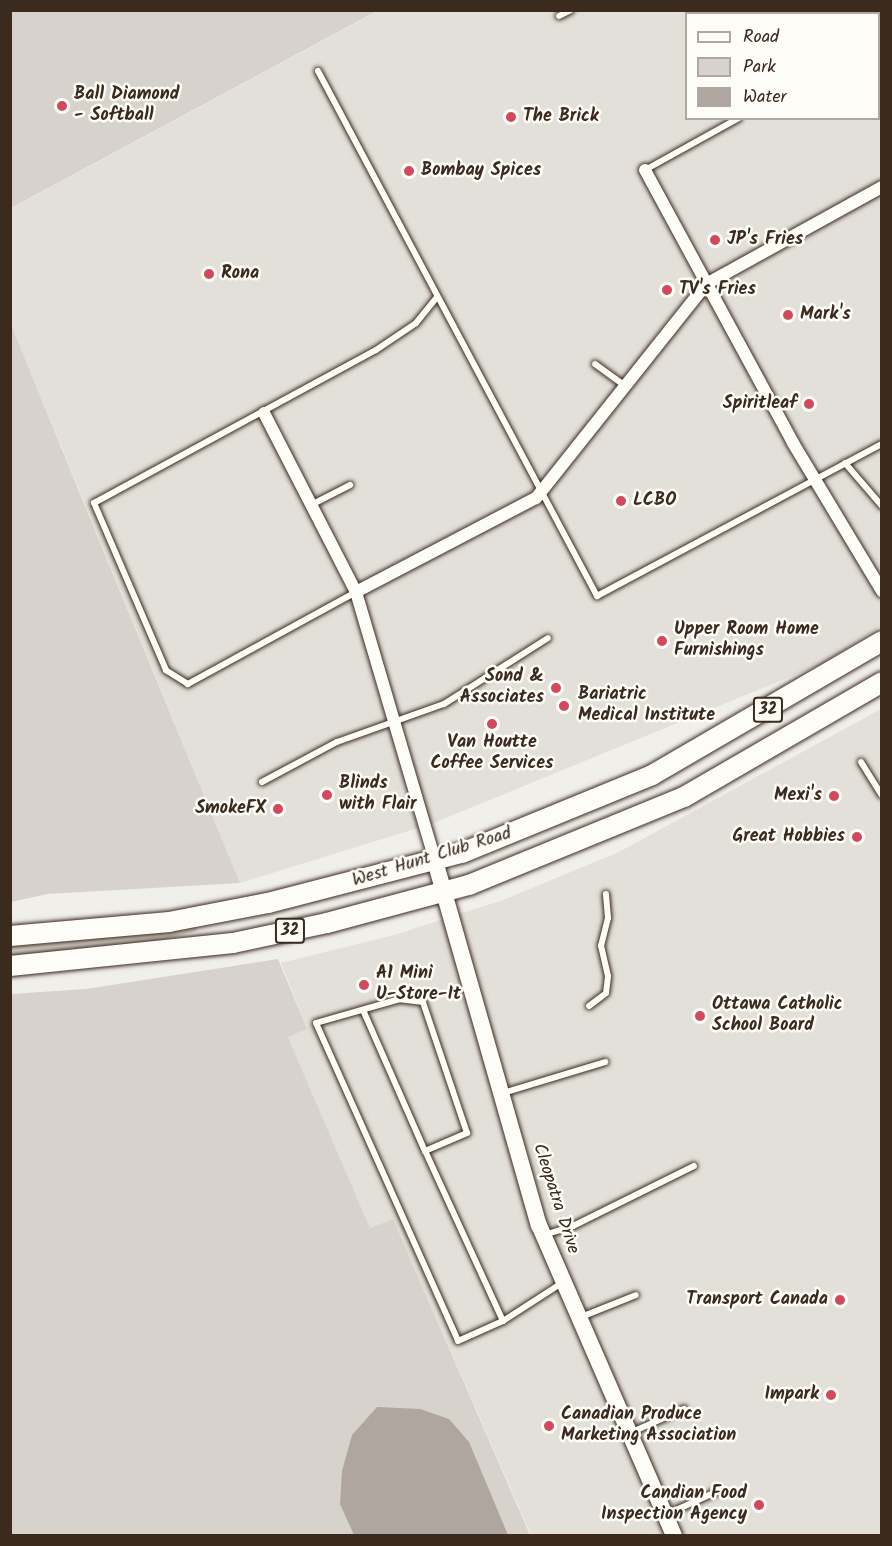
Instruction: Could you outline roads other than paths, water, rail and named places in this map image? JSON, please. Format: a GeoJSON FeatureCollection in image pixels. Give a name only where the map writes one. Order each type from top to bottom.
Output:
{"type":"FeatureCollection","features":[{"type":"Feature","properties":{"kind":"main road","name":"West Hunt Club Road"},"geometry":{"type":"LineString","coordinates":[[10,936],[169,922],[267,903],[435,861],[512,835],[652,775],[882,641]]}},
{"type":"Feature","properties":{"kind":"main road","name":"West Hunt Club Road"},"geometry":{"type":"LineString","coordinates":[[10,966],[233,943],[327,923],[444,891],[529,862],[684,797],[882,682]]}},
{"type":"Feature","properties":{"kind":"street"},"geometry":{"type":"LineString","coordinates":[[645,170],[814,479],[882,591]]}},
{"type":"Feature","properties":{"kind":"street"},"geometry":{"type":"LineString","coordinates":[[356,592],[536,498],[706,284],[882,187]]}},
{"type":"Feature","properties":{"kind":"street"},"geometry":{"type":"LineString","coordinates":[[264,413],[356,592],[435,861]]}},
{"type":"Feature","properties":{"kind":"street","name":"Cleopatra Drive"},"geometry":{"type":"LineString","coordinates":[[435,861],[543,1236],[673,1535]]}},
{"type":"Feature","properties":{"kind":"lane"},"geometry":{"type":"LineString","coordinates":[[559,16],[571,10]]}},
{"type":"Feature","properties":{"kind":"lane"},"geometry":{"type":"LineString","coordinates":[[318,71],[437,297],[543,489],[597,596],[882,444]]}},
{"type":"Feature","properties":{"kind":"lane"},"geometry":{"type":"LineString","coordinates":[[645,170],[735,120]]}},
{"type":"Feature","properties":{"kind":"lane"},"geometry":{"type":"LineString","coordinates":[[356,592],[188,684],[166,670],[94,503],[264,413],[376,350],[416,323],[437,297]]}},
{"type":"Feature","properties":{"kind":"lane"},"geometry":{"type":"LineString","coordinates":[[595,364],[625,387]]}},
{"type":"Feature","properties":{"kind":"lane"},"geometry":{"type":"LineString","coordinates":[[845,463],[882,506]]}},
{"type":"Feature","properties":{"kind":"lane"},"geometry":{"type":"LineString","coordinates":[[311,505],[350,484]]}},
{"type":"Feature","properties":{"kind":"lane"},"geometry":{"type":"LineString","coordinates":[[262,782],[337,742],[444,704],[548,638]]}},
{"type":"Feature","properties":{"kind":"lane"},"geometry":{"type":"LineString","coordinates":[[861,762],[882,795]]}},
{"type":"Feature","properties":{"kind":"lane"},"geometry":{"type":"LineString","coordinates":[[589,1006],[606,993],[608,976],[600,946],[608,918],[606,894]]}},
{"type":"Feature","properties":{"kind":"lane"},"geometry":{"type":"LineString","coordinates":[[425,1151],[467,1133],[423,1002],[400,999],[316,1023],[458,1341],[502,1321],[562,1283]]}},
{"type":"Feature","properties":{"kind":"lane"},"geometry":{"type":"LineString","coordinates":[[363,1010],[502,1321]]}},
{"type":"Feature","properties":{"kind":"lane"},"geometry":{"type":"LineString","coordinates":[[502,1094],[605,1062]]}},
{"type":"Feature","properties":{"kind":"lane"},"geometry":{"type":"LineString","coordinates":[[543,1236],[573,1227],[694,1166]]}},
{"type":"Feature","properties":{"kind":"lane"},"geometry":{"type":"LineString","coordinates":[[577,1318],[636,1295]]}},
{"type":"Feature","properties":{"kind":"lane"},"geometry":{"type":"LineString","coordinates":[[628,1434],[684,1409]]}},
{"type":"Feature","properties":{"kind":"lane"},"geometry":{"type":"LineString","coordinates":[[665,1516],[720,1490]]}},
{"type":"Feature","properties":{"kind":"water"},"geometry":{"type":"Polygon","coordinates":[[[377,1407],[420,1409],[449,1419],[469,1442],[508,1535],[354,1535],[340,1504],[342,1471],[352,1435],[377,1407]]]}},
{"type":"Feature","properties":{"kind":"place","name":"Ball Diamond - Softball"},"geometry":{"type":"Point","coordinates":[62,106]}},
{"type":"Feature","properties":{"kind":"place","name":"The Brick"},"geometry":{"type":"Point","coordinates":[511,117]}},
{"type":"Feature","properties":{"kind":"place","name":"Bombay Spices"},"geometry":{"type":"Point","coordinates":[409,171]}},
{"type":"Feature","properties":{"kind":"place","name":"JP's Fries"},"geometry":{"type":"Point","coordinates":[715,240]}},
{"type":"Feature","properties":{"kind":"place","name":"Rona"},"geometry":{"type":"Point","coordinates":[209,274]}},
{"type":"Feature","properties":{"kind":"place","name":"TV's Fries"},"geometry":{"type":"Point","coordinates":[667,290]}},
{"type":"Feature","properties":{"kind":"place","name":"Mark's"},"geometry":{"type":"Point","coordinates":[788,315]}},
{"type":"Feature","properties":{"kind":"place","name":"Spiritleaf"},"geometry":{"type":"Point","coordinates":[809,404]}},
{"type":"Feature","properties":{"kind":"place","name":"LCBO"},"geometry":{"type":"Point","coordinates":[621,501]}},
{"type":"Feature","properties":{"kind":"place","name":"Upper Room Home Furnishings"},"geometry":{"type":"Point","coordinates":[662,641]}},
{"type":"Feature","properties":{"kind":"place","name":"Sond & Associates"},"geometry":{"type":"Point","coordinates":[556,688]}},
{"type":"Feature","properties":{"kind":"place","name":"Bariatric Medical Institute"},"geometry":{"type":"Point","coordinates":[564,706]}},
{"type":"Feature","properties":{"kind":"place","name":"Van Houtte Coffee Services"},"geometry":{"type":"Point","coordinates":[492,724]}},
{"type":"Feature","properties":{"kind":"place","name":"Blinds with Flair"},"geometry":{"type":"Point","coordinates":[327,795]}},
{"type":"Feature","properties":{"kind":"place","name":"Mexi's"},"geometry":{"type":"Point","coordinates":[834,796]}},
{"type":"Feature","properties":{"kind":"place","name":"SmokeFX"},"geometry":{"type":"Point","coordinates":[278,809]}},
{"type":"Feature","properties":{"kind":"place","name":"Great Hobbies"},"geometry":{"type":"Point","coordinates":[857,837]}},
{"type":"Feature","properties":{"kind":"place","name":"A1 Mini U-Store-It"},"geometry":{"type":"Point","coordinates":[364,985]}},
{"type":"Feature","properties":{"kind":"place","name":"Ottawa Catholic School Board"},"geometry":{"type":"Point","coordinates":[700,1016]}},
{"type":"Feature","properties":{"kind":"place","name":"Transport Canada"},"geometry":{"type":"Point","coordinates":[840,1300]}},
{"type":"Feature","properties":{"kind":"place","name":"Impark"},"geometry":{"type":"Point","coordinates":[831,1395]}},
{"type":"Feature","properties":{"kind":"place","name":"Canadian Produce Marketing Association"},"geometry":{"type":"Point","coordinates":[549,1426]}},
{"type":"Feature","properties":{"kind":"place","name":"Candian Food Inspection Agency"},"geometry":{"type":"Point","coordinates":[759,1505]}}]}
